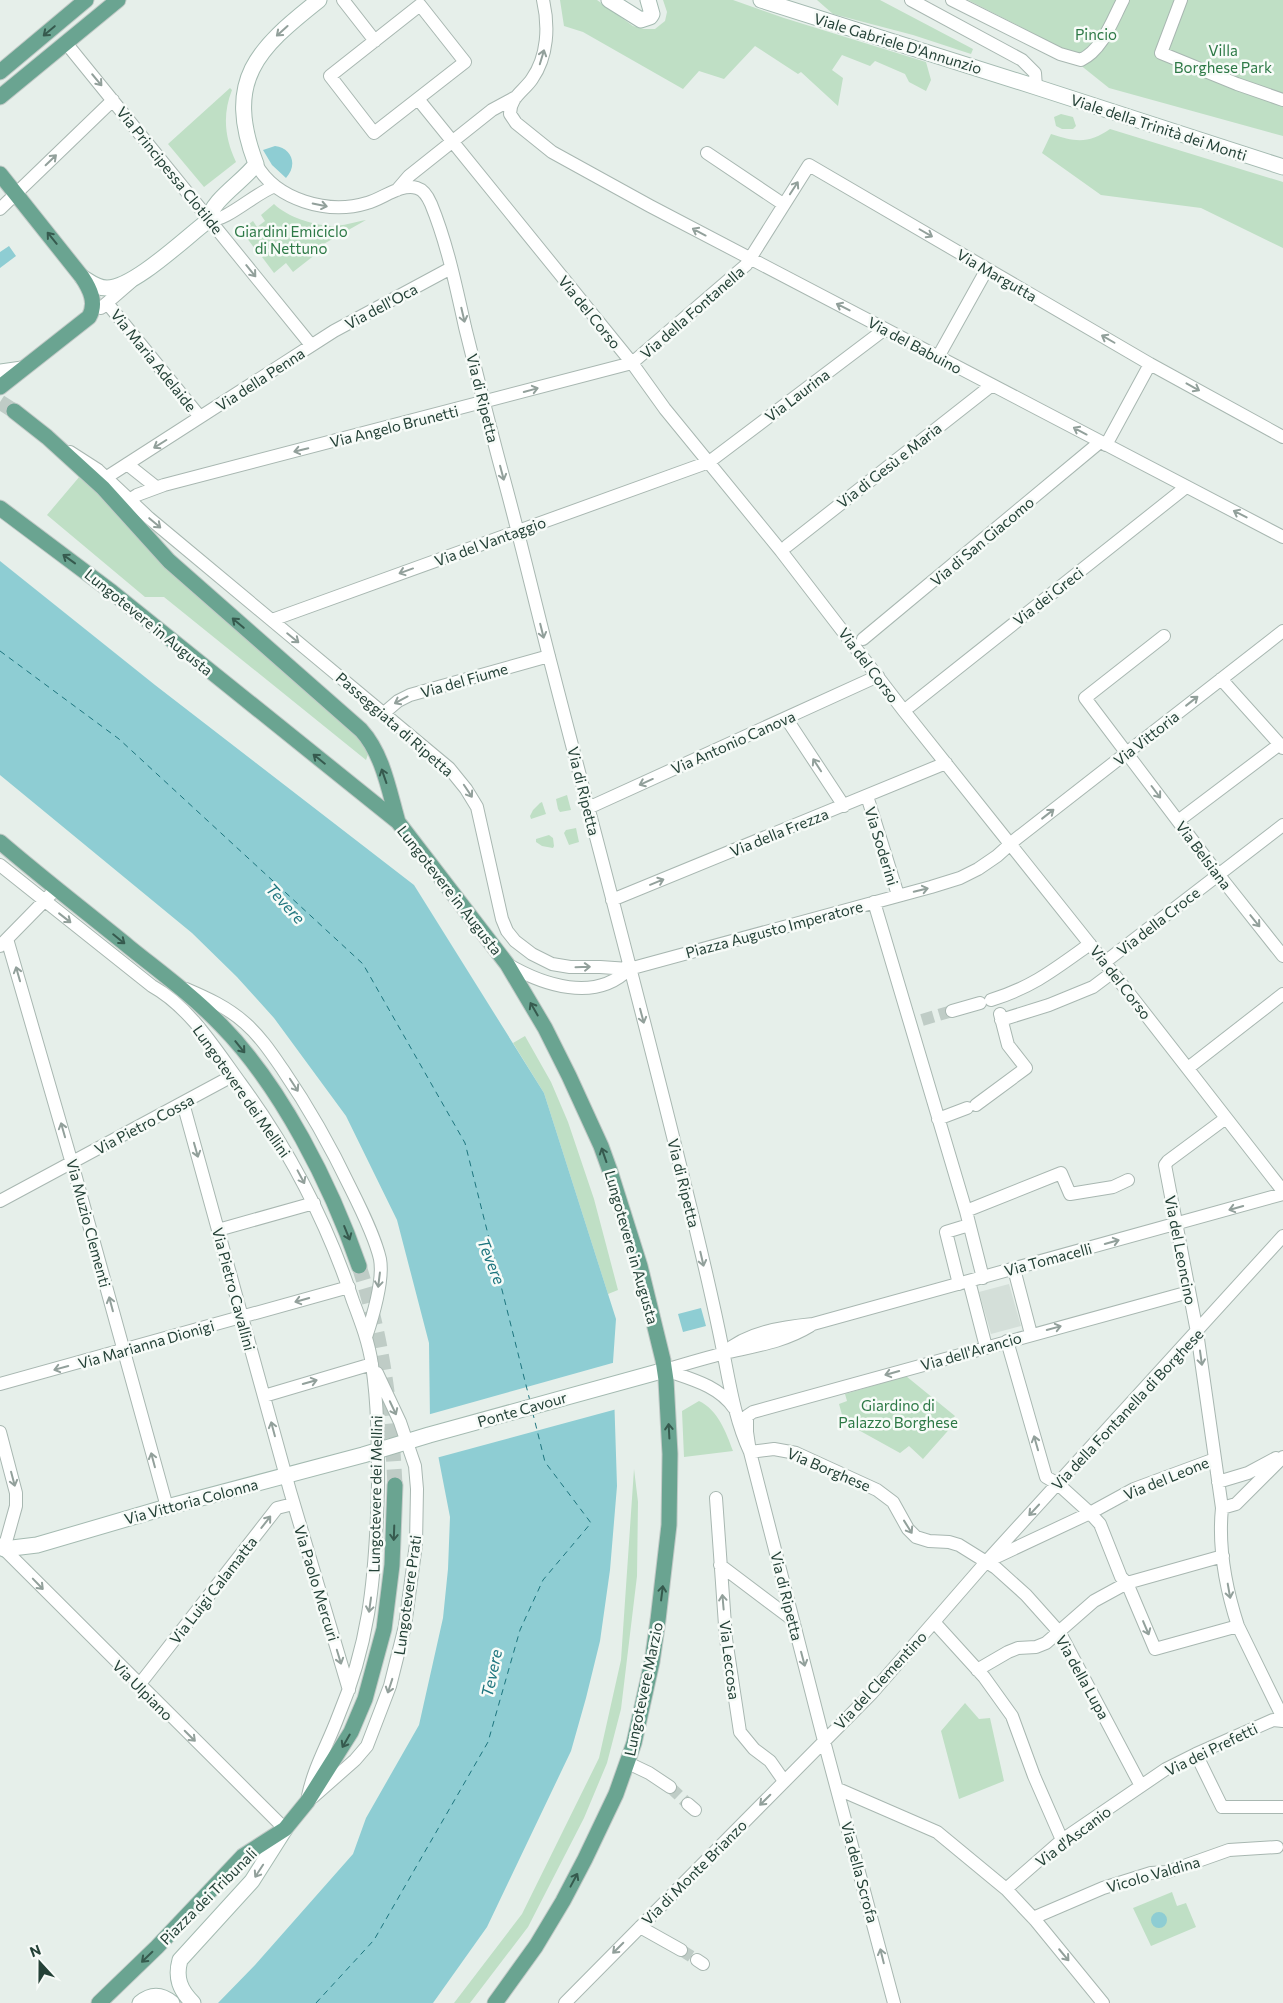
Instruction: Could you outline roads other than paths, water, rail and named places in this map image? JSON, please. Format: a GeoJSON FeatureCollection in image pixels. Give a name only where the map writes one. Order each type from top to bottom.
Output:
{"type":"FeatureCollection","features":[{"type":"Feature","properties":{"kind":"main road"},"geometry":{"type":"LineString","coordinates":[[1,69],[86,0]]}},
{"type":"Feature","properties":{"kind":"main road"},"geometry":{"type":"LineString","coordinates":[[0,97],[118,0]]}},
{"type":"Feature","properties":{"kind":"main road","name":"Via Maria Adelaide"},"geometry":{"type":"LineString","coordinates":[[0,174],[89,287],[93,302],[92,312],[89,317]]}},
{"type":"Feature","properties":{"kind":"main road"},"geometry":{"type":"LineString","coordinates":[[0,387],[89,317]]}},
{"type":"Feature","properties":{"kind":"main road","name":"Passeggiata di Ripetta"},"geometry":{"type":"LineString","coordinates":[[14,411],[47,437],[112,497],[168,561],[360,730],[373,748],[398,822]]}},
{"type":"Feature","properties":{"kind":"main road","name":"Lungotevere in Augusta"},"geometry":{"type":"LineString","coordinates":[[0,508],[112,592],[398,822],[507,964],[545,1028],[581,1101],[601,1146],[640,1266],[665,1370]]}},
{"type":"Feature","properties":{"kind":"main road","name":"Lungotevere dei Mellini"},"geometry":{"type":"LineString","coordinates":[[0,842],[180,987],[221,1025],[250,1060],[278,1100],[304,1143],[332,1196],[359,1266]]}},
{"type":"Feature","properties":{"kind":"main road","name":"Lungotevere Marzio"},"geometry":{"type":"LineString","coordinates":[[495,2003],[536,1946],[572,1886],[603,1824],[628,1763],[652,1662],[667,1548],[670,1454],[665,1370]]}},
{"type":"Feature","properties":{"kind":"main road","name":"Lungotevere Prati"},"geometry":{"type":"LineString","coordinates":[[285,1830],[307,1802],[351,1732],[366,1699],[384,1629],[392,1565],[395,1485]]}},
{"type":"Feature","properties":{"kind":"main road","name":"Piazza dei Tribunali"},"geometry":{"type":"LineString","coordinates":[[99,2003],[157,1946],[243,1856],[285,1830]]}},
{"type":"Feature","properties":{"kind":"street"},"geometry":{"type":"LineString","coordinates":[[319,0],[271,41],[256,60],[248,80],[244,101],[244,120],[248,142],[256,164],[263,176],[275,186],[298,199],[332,207],[367,204],[397,190],[409,176],[492,110],[516,96],[534,76],[544,52],[547,27],[543,0]]}},
{"type":"Feature","properties":{"kind":"street"},"geometry":{"type":"LineString","coordinates":[[343,0],[375,41]]}},
{"type":"Feature","properties":{"kind":"street"},"geometry":{"type":"LineString","coordinates":[[609,0],[638,19],[644,20],[652,14],[648,0]]}},
{"type":"Feature","properties":{"kind":"street","name":"Viale Gabriele D'Annunzio"},"geometry":{"type":"LineString","coordinates":[[761,0],[1036,87]]}},
{"type":"Feature","properties":{"kind":"street"},"geometry":{"type":"LineString","coordinates":[[911,0],[1022,60],[1035,72],[1036,87]]}},
{"type":"Feature","properties":{"kind":"street"},"geometry":{"type":"LineString","coordinates":[[952,0],[1060,54],[1081,60],[1091,55],[1101,43],[1123,0]]}},
{"type":"Feature","properties":{"kind":"street"},"geometry":{"type":"LineString","coordinates":[[1181,0],[1161,53],[1283,100]]}},
{"type":"Feature","properties":{"kind":"street"},"geometry":{"type":"LineString","coordinates":[[420,5],[465,62],[374,133],[330,76],[375,41],[420,5]]}},
{"type":"Feature","properties":{"kind":"street","name":"Via Principessa Clotilde"},"geometry":{"type":"LineString","coordinates":[[66,43],[311,345]]}},
{"type":"Feature","properties":{"kind":"street","name":"Viale della Trinità dei Monti"},"geometry":{"type":"LineString","coordinates":[[1036,87],[1283,167]]}},
{"type":"Feature","properties":{"kind":"street","name":"Via del Babuino"},"geometry":{"type":"LineString","coordinates":[[516,96],[510,110],[513,120],[548,149],[750,259],[1283,536]]}},
{"type":"Feature","properties":{"kind":"street","name":"Via del Corso"},"geometry":{"type":"LineString","coordinates":[[418,99],[632,363],[665,408],[1009,844],[1109,967],[1283,1192]]}},
{"type":"Feature","properties":{"kind":"street"},"geometry":{"type":"LineString","coordinates":[[0,209],[113,100]]}},
{"type":"Feature","properties":{"kind":"street"},"geometry":{"type":"LineString","coordinates":[[707,153],[783,204]]}},
{"type":"Feature","properties":{"kind":"street"},"geometry":{"type":"LineString","coordinates":[[209,220],[213,206],[246,176],[256,164]]}},
{"type":"Feature","properties":{"kind":"street","name":"Via Margutta"},"geometry":{"type":"LineString","coordinates":[[750,259],[809,165],[1150,364],[1283,437]]}},
{"type":"Feature","properties":{"kind":"street"},"geometry":{"type":"LineString","coordinates":[[89,317],[209,220],[223,218],[257,194],[275,186]]}},
{"type":"Feature","properties":{"kind":"street","name":"Via di Ripetta"},"geometry":{"type":"LineString","coordinates":[[397,190],[413,187],[424,192],[432,206],[451,268],[484,403],[682,1170],[742,1434],[750,1452],[824,1741]]}},
{"type":"Feature","properties":{"kind":"street","name":"Via della Fontanella"},"geometry":{"type":"LineString","coordinates":[[632,363],[741,270],[750,259]]}},
{"type":"Feature","properties":{"kind":"street","name":"Via dell'Oca"},"geometry":{"type":"LineString","coordinates":[[311,345],[451,268]]}},
{"type":"Feature","properties":{"kind":"street"},"geometry":{"type":"LineString","coordinates":[[938,357],[987,269]]}},
{"type":"Feature","properties":{"kind":"street"},"geometry":{"type":"LineString","coordinates":[[82,277],[106,288],[117,286],[137,277]]}},
{"type":"Feature","properties":{"kind":"street","name":"Via Maria Adelaide"},"geometry":{"type":"LineString","coordinates":[[107,303],[200,417]]}},
{"type":"Feature","properties":{"kind":"street","name":"Via Laurina"},"geometry":{"type":"LineString","coordinates":[[709,462],[885,329]]}},
{"type":"Feature","properties":{"kind":"street","name":"Via della Penna"},"geometry":{"type":"LineString","coordinates":[[107,477],[311,345]]}},
{"type":"Feature","properties":{"kind":"street","name":"Via Angelo Brunetti"},"geometry":{"type":"LineString","coordinates":[[130,500],[156,488],[632,363]]}},
{"type":"Feature","properties":{"kind":"street"},"geometry":{"type":"LineString","coordinates":[[1103,443],[1150,364]]}},
{"type":"Feature","properties":{"kind":"street"},"geometry":{"type":"LineString","coordinates":[[0,372],[22,369]]}},
{"type":"Feature","properties":{"kind":"street","name":"Via di Gesù e Maria"},"geometry":{"type":"LineString","coordinates":[[787,546],[992,385]]}},
{"type":"Feature","properties":{"kind":"street","name":"Passeggiata di Ripetta"},"geometry":{"type":"LineString","coordinates":[[47,437],[107,477],[130,500],[449,768],[460,780],[474,801],[502,919],[510,936],[532,954],[552,964],[570,967],[629,969]]}},
{"type":"Feature","properties":{"kind":"street","name":"Via di San Giacomo"},"geometry":{"type":"LineString","coordinates":[[863,639],[1103,443]]}},
{"type":"Feature","properties":{"kind":"street","name":"Via del Vantaggio"},"geometry":{"type":"LineString","coordinates":[[272,620],[709,462]]}},
{"type":"Feature","properties":{"kind":"street"},"geometry":{"type":"LineString","coordinates":[[128,464],[156,488]]}},
{"type":"Feature","properties":{"kind":"street","name":"Via dei Greci"},"geometry":{"type":"LineString","coordinates":[[910,706],[1186,487]]}},
{"type":"Feature","properties":{"kind":"street","name":"Via Vittoria"},"geometry":{"type":"LineString","coordinates":[[874,902],[931,887],[965,875],[987,864],[1009,844],[1283,631]]}},
{"type":"Feature","properties":{"kind":"street","name":"Via Belsiana"},"geometry":{"type":"LineString","coordinates":[[1164,636],[1085,698],[1218,874],[1283,956]]}},
{"type":"Feature","properties":{"kind":"street","name":"Via del Fiume"},"geometry":{"type":"LineString","coordinates":[[384,713],[398,701],[410,695],[549,656]]}},
{"type":"Feature","properties":{"kind":"street","name":"Via Antonio Canova"},"geometry":{"type":"LineString","coordinates":[[588,808],[878,676]]}},
{"type":"Feature","properties":{"kind":"street"},"geometry":{"type":"LineString","coordinates":[[1178,821],[1281,746],[1221,679]]}},
{"type":"Feature","properties":{"kind":"street"},"geometry":{"type":"LineString","coordinates":[[786,718],[844,806]]}},
{"type":"Feature","properties":{"kind":"street","name":"Via della Frezza"},"geometry":{"type":"LineString","coordinates":[[612,900],[946,763]]}},
{"type":"Feature","properties":{"kind":"street","name":"Via Soderini"},"geometry":{"type":"LineString","coordinates":[[867,796],[898,896]]}},
{"type":"Feature","properties":{"kind":"street","name":"Via della Croce"},"geometry":{"type":"LineString","coordinates":[[996,1010],[1049,1005],[1092,987],[1109,967],[1218,874],[1283,825]]}},
{"type":"Feature","properties":{"kind":"street","name":"Lungotevere dei Mellini"},"geometry":{"type":"LineString","coordinates":[[0,865],[152,986],[165,992],[192,1021],[234,1075],[281,1143],[314,1203],[336,1251],[366,1337],[372,1364],[379,1451],[377,1525],[372,1591],[362,1648],[349,1690]]}},
{"type":"Feature","properties":{"kind":"street"},"geometry":{"type":"LineString","coordinates":[[4,943],[56,889]]}},
{"type":"Feature","properties":{"kind":"street","name":"Piazza Augusto Imperatore"},"geometry":{"type":"LineString","coordinates":[[629,969],[874,902],[916,1022],[938,1119],[966,1211],[983,1278]]}},
{"type":"Feature","properties":{"kind":"street","name":"Via Muzio Clementi"},"geometry":{"type":"LineString","coordinates":[[4,943],[72,1162],[167,1507]]}},
{"type":"Feature","properties":{"kind":"street"},"geometry":{"type":"LineString","coordinates":[[952,1011],[996,1010],[1090,944]]}},
{"type":"Feature","properties":{"kind":"street"},"geometry":{"type":"LineString","coordinates":[[507,964],[536,979],[578,988],[611,984],[629,969]]}},
{"type":"Feature","properties":{"kind":"street"},"geometry":{"type":"LineString","coordinates":[[180,987],[209,998],[226,1008],[250,1027],[280,1065],[326,1138],[357,1201],[380,1260],[378,1288],[366,1337]]}},
{"type":"Feature","properties":{"kind":"street"},"geometry":{"type":"LineString","coordinates":[[1188,1068],[1283,994]]}},
{"type":"Feature","properties":{"kind":"street"},"geometry":{"type":"LineString","coordinates":[[938,1119],[971,1107],[1026,1068],[1008,1045],[996,1010]]}},
{"type":"Feature","properties":{"kind":"street","name":"Via Pietro Cossa"},"geometry":{"type":"LineString","coordinates":[[0,1201],[234,1075]]}},
{"type":"Feature","properties":{"kind":"street","name":"Via Pietro Cavallini"},"geometry":{"type":"LineString","coordinates":[[183,1103],[285,1476]]}},
{"type":"Feature","properties":{"kind":"street","name":"Via del Leoncino"},"geometry":{"type":"LineString","coordinates":[[1226,1118],[1168,1160],[1165,1166],[1197,1332],[1222,1508],[1220,1531],[1223,1556],[1233,1611],[1238,1626],[1283,1720]]}},
{"type":"Feature","properties":{"kind":"street"},"geometry":{"type":"LineString","coordinates":[[966,1211],[1061,1173],[1070,1194],[1113,1186],[1128,1180]]}},
{"type":"Feature","properties":{"kind":"street","name":"Via Tomacelli"},"geometry":{"type":"LineString","coordinates":[[665,1370],[724,1353],[735,1344],[748,1338],[786,1327],[813,1324],[983,1278],[1283,1192]]}},
{"type":"Feature","properties":{"kind":"street"},"geometry":{"type":"LineString","coordinates":[[218,1230],[314,1203]]}},
{"type":"Feature","properties":{"kind":"street"},"geometry":{"type":"LineString","coordinates":[[969,1226],[946,1232],[986,1347]]}},
{"type":"Feature","properties":{"kind":"street","name":"Via della Fontanella di Borghese"},"geometry":{"type":"LineString","coordinates":[[935,1621],[986,1562],[1283,1236]]}},
{"type":"Feature","properties":{"kind":"street"},"geometry":{"type":"LineString","coordinates":[[1014,1269],[1031,1334]]}},
{"type":"Feature","properties":{"kind":"street","name":"Via Marianna Dionigi"},"geometry":{"type":"LineString","coordinates":[[0,1384],[349,1287]]}},
{"type":"Feature","properties":{"kind":"street","name":"Via dell'Arancio"},"geometry":{"type":"LineString","coordinates":[[750,1452],[746,1420],[747,1416],[753,1412],[1189,1292]]}},
{"type":"Feature","properties":{"kind":"street"},"geometry":{"type":"LineString","coordinates":[[1007,1341],[1046,1476],[1058,1484],[1100,1524],[1121,1577],[1127,1583],[1155,1648],[1238,1626]]}},
{"type":"Feature","properties":{"kind":"street"},"geometry":{"type":"LineString","coordinates":[[264,1396],[372,1364]]}},
{"type":"Feature","properties":{"kind":"street","name":"Lungotevere Prati"},"geometry":{"type":"LineString","coordinates":[[307,1802],[365,1749],[378,1720],[398,1658],[411,1583],[417,1516],[415,1466],[407,1442],[372,1364]]}},
{"type":"Feature","properties":{"kind":"street"},"geometry":{"type":"LineString","coordinates":[[665,1370],[719,1392],[736,1410]]}},
{"type":"Feature","properties":{"kind":"street","name":"Ponte Cavour"},"geometry":{"type":"LineString","coordinates":[[379,1451],[429,1435],[665,1370]]}},
{"type":"Feature","properties":{"kind":"street"},"geometry":{"type":"LineString","coordinates":[[0,1432],[16,1493],[16,1506],[2,1548]]}},
{"type":"Feature","properties":{"kind":"street","name":"Via Borghese"},"geometry":{"type":"LineString","coordinates":[[750,1452],[774,1449],[796,1453],[878,1490],[893,1502],[908,1529],[916,1537],[929,1541],[949,1542],[959,1545],[986,1562]]}},
{"type":"Feature","properties":{"kind":"street","name":"Via Vittoria Colonna"},"geometry":{"type":"LineString","coordinates":[[2,1548],[37,1545],[167,1507],[379,1451]]}},
{"type":"Feature","properties":{"kind":"street"},"geometry":{"type":"LineString","coordinates":[[1218,1482],[1248,1473],[1283,1456]]}},
{"type":"Feature","properties":{"kind":"street"},"geometry":{"type":"LineString","coordinates":[[1222,1508],[1236,1504],[1283,1456]]}},
{"type":"Feature","properties":{"kind":"street","name":"Via del Leone"},"geometry":{"type":"LineString","coordinates":[[986,1562],[1090,1513],[1134,1489],[1216,1459]]}},
{"type":"Feature","properties":{"kind":"street","name":"Via Paolo Mercuri"},"geometry":{"type":"LineString","coordinates":[[285,1476],[349,1690]]}},
{"type":"Feature","properties":{"kind":"street","name":"Via Leccosa"},"geometry":{"type":"LineString","coordinates":[[716,1498],[729,1662],[740,1732],[754,1749],[770,1761],[784,1781]]}},
{"type":"Feature","properties":{"kind":"street","name":"Via Luigi Calamatta"},"geometry":{"type":"LineString","coordinates":[[139,1685],[277,1508],[293,1504]]}},
{"type":"Feature","properties":{"kind":"street","name":"Via Ulpiano"},"geometry":{"type":"LineString","coordinates":[[2,1548],[285,1830]]}},
{"type":"Feature","properties":{"kind":"street"},"geometry":{"type":"LineString","coordinates":[[978,1670],[1018,1648],[1036,1647],[1046,1644],[1094,1601],[1127,1583],[1223,1556]]}},
{"type":"Feature","properties":{"kind":"street","name":"Via della Lupa"},"geometry":{"type":"LineString","coordinates":[[986,1562],[996,1568],[1026,1595],[1060,1633],[1141,1786]]}},
{"type":"Feature","properties":{"kind":"street"},"geometry":{"type":"LineString","coordinates":[[720,1565],[793,1620]]}},
{"type":"Feature","properties":{"kind":"street"},"geometry":{"type":"LineString","coordinates":[[935,1621],[978,1670],[1012,1716],[1034,1776],[1062,1840]]}},
{"type":"Feature","properties":{"kind":"street","name":"Via del Clementino"},"geometry":{"type":"LineString","coordinates":[[824,1741],[872,1693],[935,1621]]}},
{"type":"Feature","properties":{"kind":"street","name":"Lungotevere Prati"},"geometry":{"type":"LineString","coordinates":[[307,1802],[315,1769],[349,1690]]}},
{"type":"Feature","properties":{"kind":"street","name":"Via dei Prefetti"},"geometry":{"type":"LineString","coordinates":[[1141,1786],[1166,1769],[1196,1754],[1273,1720],[1283,1720]]}},
{"type":"Feature","properties":{"kind":"street","name":"Via di Monte Brianzo"},"geometry":{"type":"LineString","coordinates":[[565,2003],[824,1741]]}},
{"type":"Feature","properties":{"kind":"street","name":"Via della Scrofa"},"geometry":{"type":"LineString","coordinates":[[824,1741],[894,2003]]}},
{"type":"Feature","properties":{"kind":"street"},"geometry":{"type":"LineString","coordinates":[[1196,1754],[1222,1806],[1282,1807]]}},
{"type":"Feature","properties":{"kind":"street"},"geometry":{"type":"LineString","coordinates":[[628,1763],[649,1773],[670,1787]]}},
{"type":"Feature","properties":{"kind":"street","name":"Via d'Ascanio"},"geometry":{"type":"LineString","coordinates":[[1006,1889],[1062,1840],[1141,1786]]}},
{"type":"Feature","properties":{"kind":"street"},"geometry":{"type":"LineString","coordinates":[[838,1790],[937,1832],[1006,1889],[1033,1918],[1103,2003]]}},
{"type":"Feature","properties":{"kind":"street","name":"Piazza dei Tribunali"},"geometry":{"type":"LineString","coordinates":[[188,1997],[178,1974],[183,1956],[252,1881],[285,1830]]}},
{"type":"Feature","properties":{"kind":"street","name":"Vicolo Valdina"},"geometry":{"type":"LineString","coordinates":[[1033,1918],[1103,1888],[1151,1873],[1168,1872],[1229,1850],[1277,1847]]}},
{"type":"Feature","properties":{"kind":"street"},"geometry":{"type":"LineString","coordinates":[[640,1927],[681,1950]]}},
{"type":"Feature","properties":{"kind":"street"},"geometry":{"type":"LineString","coordinates":[[140,2003],[148,1997],[155,1996],[166,1998],[172,2003]]}},
{"type":"Feature","properties":{"kind":"water"},"geometry":{"type":"Polygon","coordinates":[[[275,146],[286,150],[291,158],[292,168],[286,178],[272,165],[263,150],[275,146]]]}},
{"type":"Feature","properties":{"kind":"water"},"geometry":{"type":"Polygon","coordinates":[[[9,246],[16,256],[0,268],[0,252],[9,246]]]}},
{"type":"Feature","properties":{"kind":"water","name":"Tevere"},"geometry":{"type":"Polygon","coordinates":[[[0,561],[155,685],[414,885],[544,1093],[616,1319],[613,1362],[617,1486],[610,1570],[600,1641],[586,1698],[571,1751],[487,1927],[433,2003],[218,2003],[255,1965],[353,1854],[366,1818],[419,1725],[443,1618],[448,1569],[450,1517],[430,1421],[429,1343],[397,1220],[346,1116],[274,1018],[237,977],[192,933],[0,775],[0,561]]]}},
{"type":"Feature","properties":{"kind":"water"},"geometry":{"type":"Polygon","coordinates":[[[701,1308],[706,1326],[683,1332],[678,1314],[701,1308]]]}},
{"type":"Feature","properties":{"kind":"water"},"geometry":{"type":"Polygon","coordinates":[[[1159,1912],[1167,1920],[1159,1928],[1151,1920],[1159,1912]]]}},
{"type":"Feature","properties":{"kind":"tunnel"},"geometry":{"type":"LineString","coordinates":[[0,402],[14,411]]}},
{"type":"Feature","properties":{"kind":"tunnel"},"geometry":{"type":"LineString","coordinates":[[922,1020],[952,1011]]}},
{"type":"Feature","properties":{"kind":"tunnel"},"geometry":{"type":"LineString","coordinates":[[359,1266],[380,1347],[391,1428],[395,1485]]}},
{"type":"Feature","properties":{"kind":"tunnel"},"geometry":{"type":"LineString","coordinates":[[670,1787],[688,1804]]}},
{"type":"Feature","properties":{"kind":"tunnel"},"geometry":{"type":"LineString","coordinates":[[681,1950],[697,1960]]}},
{"type":"Feature","properties":{"kind":"park label","name":"Pincio"},"geometry":{"type":"Point","coordinates":[1096,34]}},
{"type":"Feature","properties":{"kind":"park label","name":"Villa Borghese Park"},"geometry":{"type":"Point","coordinates":[1223,58]}},
{"type":"Feature","properties":{"kind":"park label","name":"Giardini Emiciclo di Nettuno"},"geometry":{"type":"Point","coordinates":[291,240]}},
{"type":"Feature","properties":{"kind":"park label","name":"Giardino di Palazzo Borghese"},"geometry":{"type":"Point","coordinates":[898,1414]}}]}
